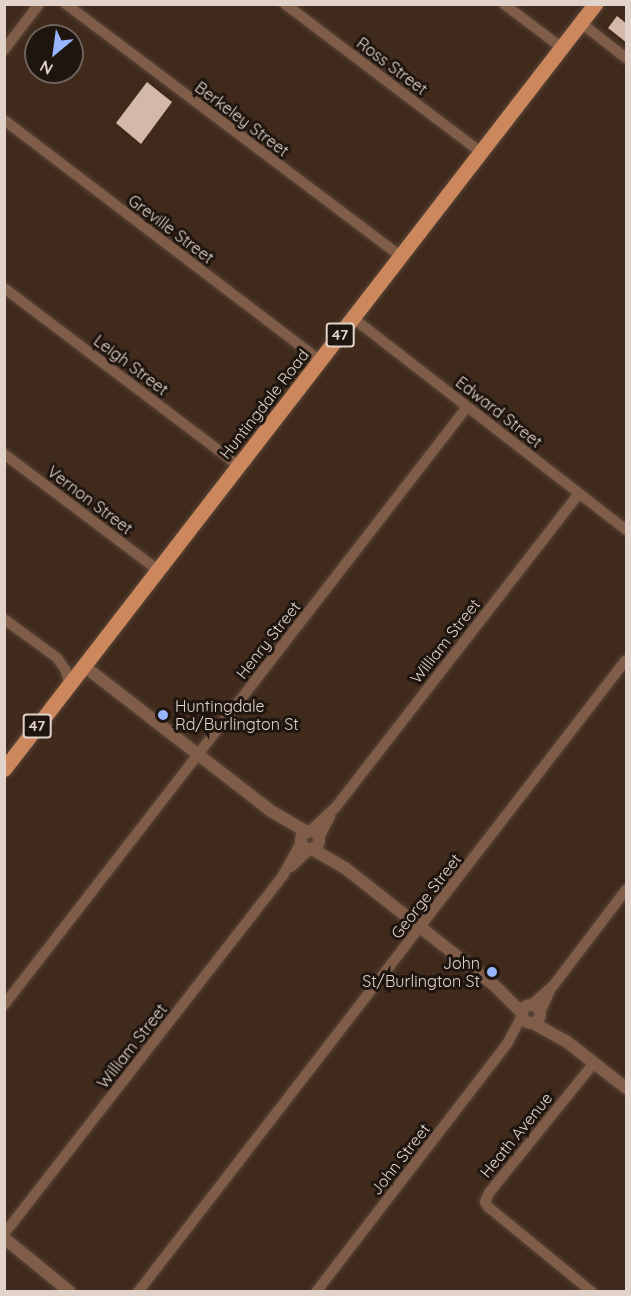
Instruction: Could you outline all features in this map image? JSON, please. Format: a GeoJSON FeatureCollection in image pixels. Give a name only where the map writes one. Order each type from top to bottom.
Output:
{"type":"FeatureCollection","features":[{"type":"Feature","properties":{"kind":"main road","name":"Huntingdale Road"},"geometry":{"type":"LineString","coordinates":[[4,769],[595,4]]}},
{"type":"Feature","properties":{"kind":"street"},"geometry":{"type":"LineString","coordinates":[[4,50],[39,4]]}},
{"type":"Feature","properties":{"kind":"street","name":"Berkeley Street"},"geometry":{"type":"LineString","coordinates":[[66,4],[401,256]]}},
{"type":"Feature","properties":{"kind":"street","name":"Ross Street"},"geometry":{"type":"LineString","coordinates":[[285,4],[481,152]]}},
{"type":"Feature","properties":{"kind":"street"},"geometry":{"type":"LineString","coordinates":[[504,4],[562,48]]}},
{"type":"Feature","properties":{"kind":"street"},"geometry":{"type":"LineString","coordinates":[[580,23],[627,58]]}},
{"type":"Feature","properties":{"kind":"street","name":"Greville Street"},"geometry":{"type":"LineString","coordinates":[[4,120],[320,361]]}},
{"type":"Feature","properties":{"kind":"street","name":"Leigh Street"},"geometry":{"type":"LineString","coordinates":[[4,288],[239,466]]}},
{"type":"Feature","properties":{"kind":"street","name":"Edward Street"},"geometry":{"type":"LineString","coordinates":[[353,318],[627,530]]}},
{"type":"Feature","properties":{"kind":"street","name":"Henry Street"},"geometry":{"type":"LineString","coordinates":[[4,1005],[467,407]]}},
{"type":"Feature","properties":{"kind":"street","name":"Vernon Street"},"geometry":{"type":"LineString","coordinates":[[4,454],[158,570]]}},
{"type":"Feature","properties":{"kind":"street","name":"William Street"},"geometry":{"type":"LineString","coordinates":[[4,1236],[579,493]]}},
{"type":"Feature","properties":{"kind":"street"},"geometry":{"type":"LineString","coordinates":[[4,619],[57,658],[65,669],[70,684]]}},
{"type":"Feature","properties":{"kind":"street","name":"George Street"},"geometry":{"type":"LineString","coordinates":[[138,1292],[627,660]]}},
{"type":"Feature","properties":{"kind":"street"},"geometry":{"type":"LineString","coordinates":[[84,666],[627,1088]]}},
{"type":"Feature","properties":{"kind":"street","name":"John Street"},"geometry":{"type":"LineString","coordinates":[[316,1292],[627,890]]}},
{"type":"Feature","properties":{"kind":"street","name":"Heath Avenue"},"geometry":{"type":"LineString","coordinates":[[592,1292],[488,1207],[485,1202],[489,1193],[594,1063]]}},
{"type":"Feature","properties":{"kind":"street"},"geometry":{"type":"LineString","coordinates":[[4,1236],[70,1292]]}},
{"type":"Feature","properties":{"kind":"building"},"geometry":{"type":"Polygon","coordinates":[[[617,16],[627,24],[627,43],[608,28],[617,16]]]}},
{"type":"Feature","properties":{"kind":"building"},"geometry":{"type":"Polygon","coordinates":[[[147,82],[172,102],[141,144],[116,123],[147,82]]]}},
{"type":"Feature","properties":{"kind":"place","name":"Huntingdale Rd/Burlington St"},"geometry":{"type":"Point","coordinates":[163,715]}},
{"type":"Feature","properties":{"kind":"place","name":"John St/Burlington St"},"geometry":{"type":"Point","coordinates":[492,972]}}]}
